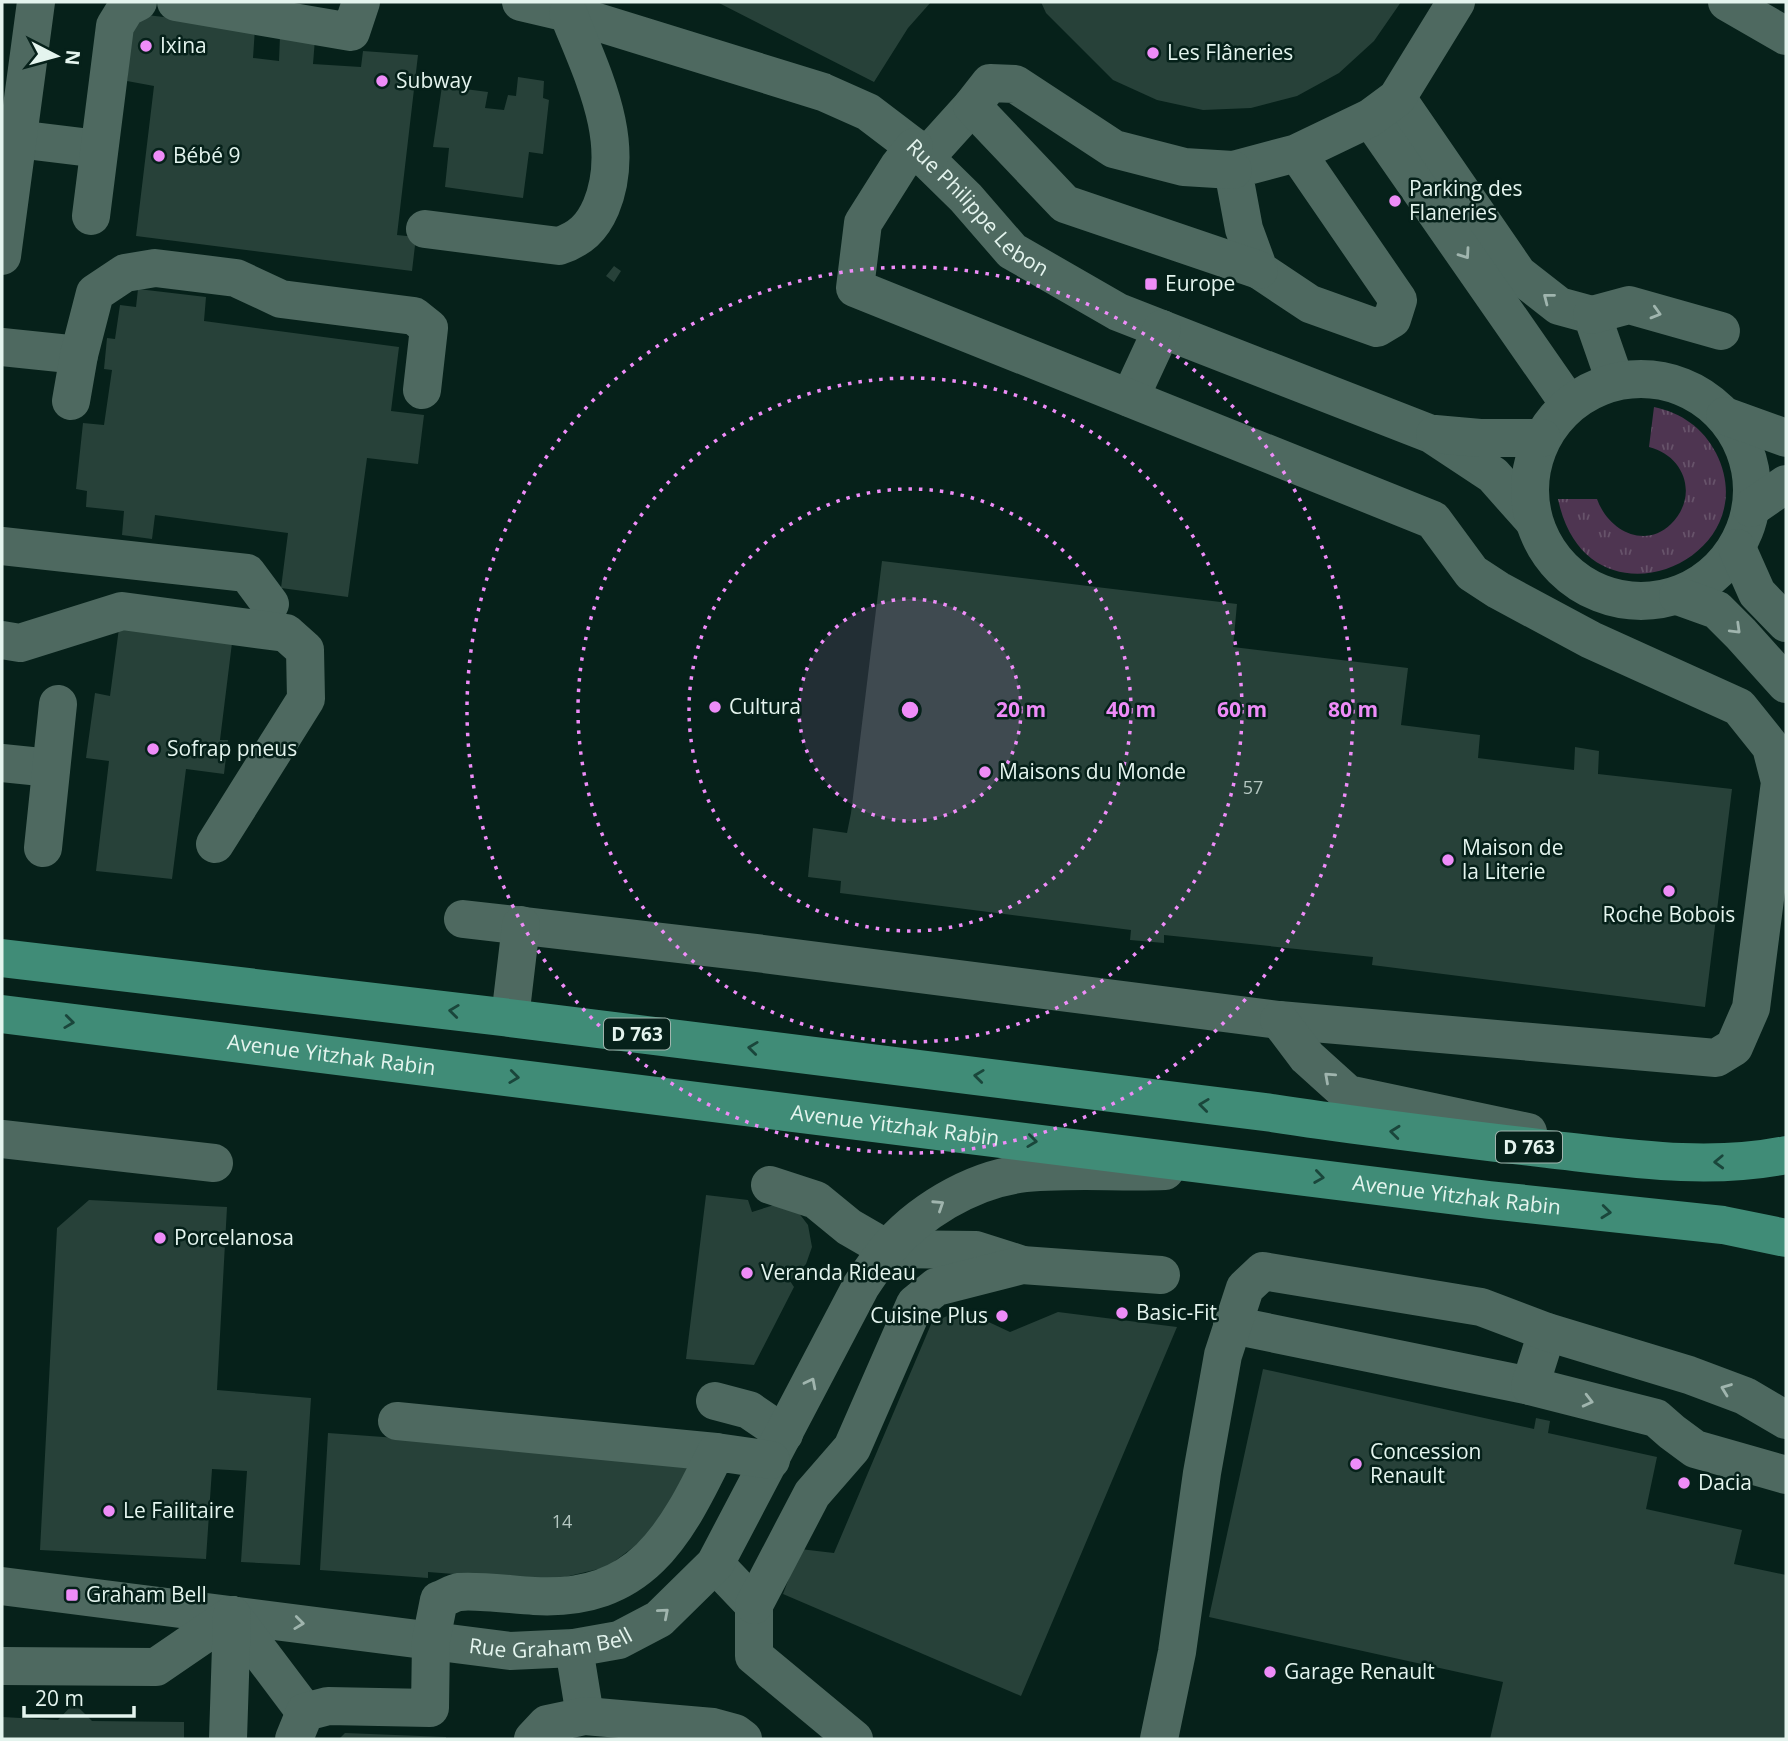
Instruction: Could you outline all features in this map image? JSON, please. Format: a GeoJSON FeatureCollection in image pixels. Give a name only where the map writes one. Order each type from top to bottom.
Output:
{"type":"FeatureCollection","features":[{"type":"Feature","properties":{"kind":"main road","name":"D 763"},"geometry":{"type":"LineString","coordinates":[[2,958],[510,1018],[1272,1113],[1382,1130],[1678,1164],[1753,1161],[1786,1155]]}},
{"type":"Feature","properties":{"kind":"main road","name":"Avenue Yitzhak Rabin"},"geometry":{"type":"LineString","coordinates":[[2,1014],[1251,1168],[1489,1200],[1723,1225],[1786,1238]]}},
{"type":"Feature","properties":{"kind":"street"},"geometry":{"type":"LineString","coordinates":[[2,256],[17,139],[15,54],[36,2]]}},
{"type":"Feature","properties":{"kind":"street"},"geometry":{"type":"LineString","coordinates":[[91,216],[115,26],[126,8],[138,2]]}},
{"type":"Feature","properties":{"kind":"street"},"geometry":{"type":"LineString","coordinates":[[176,2],[351,32],[361,2]]}},
{"type":"Feature","properties":{"kind":"street","name":"Rue Philippe Lebon"},"geometry":{"type":"LineString","coordinates":[[521,2],[568,13],[823,92],[868,112],[919,152],[966,198],[1012,251],[1118,312],[1431,434],[1493,475],[1533,520]]}},
{"type":"Feature","properties":{"kind":"street"},"geometry":{"type":"LineString","coordinates":[[463,919],[1279,1020],[1716,1058],[1734,1047],[1751,1008],[1780,782],[1771,747],[1739,707],[1591,640],[1498,590],[1472,573],[1433,520],[855,288],[863,223],[898,166],[919,152],[972,106],[989,83],[1015,84],[1114,149],[1184,167],[1233,170],[1297,153],[1384,108],[1456,2]]}},
{"type":"Feature","properties":{"kind":"street"},"geometry":{"type":"LineString","coordinates":[[1727,2],[1786,36]]}},
{"type":"Feature","properties":{"kind":"street"},"geometry":{"type":"LineString","coordinates":[[425,229],[559,246],[578,239],[597,217],[608,191],[612,149],[602,99],[568,13]]}},
{"type":"Feature","properties":{"kind":"street"},"geometry":{"type":"LineString","coordinates":[[972,106],[1065,204],[1259,270],[1310,304],[1377,328],[1392,319],[1398,300],[1297,153]]}},
{"type":"Feature","properties":{"kind":"street"},"geometry":{"type":"LineString","coordinates":[[1384,108],[1518,274],[1559,306],[1592,316],[1629,305],[1721,331]]}},
{"type":"Feature","properties":{"kind":"street"},"geometry":{"type":"LineString","coordinates":[[1384,108],[1569,404]]}},
{"type":"Feature","properties":{"kind":"street"},"geometry":{"type":"LineString","coordinates":[[17,139],[99,149]]}},
{"type":"Feature","properties":{"kind":"street"},"geometry":{"type":"LineString","coordinates":[[1233,170],[1244,229],[1259,270]]}},
{"type":"Feature","properties":{"kind":"street"},"geometry":{"type":"LineString","coordinates":[[72,401],[79,355],[95,293],[125,273],[155,268],[236,278],[281,299],[414,316],[429,328],[422,390]]}},
{"type":"Feature","properties":{"kind":"street"},"geometry":{"type":"LineString","coordinates":[[1592,316],[1615,381]]}},
{"type":"Feature","properties":{"kind":"street"},"geometry":{"type":"LineString","coordinates":[[1130,398],[1162,329]]}},
{"type":"Feature","properties":{"kind":"street"},"geometry":{"type":"LineString","coordinates":[[2,347],[79,355]]}},
{"type":"Feature","properties":{"kind":"street"},"geometry":{"type":"LineString","coordinates":[[1639,378],[1663,380],[1686,387],[1725,416],[1743,444],[1752,475],[1751,508],[1737,548],[1721,569],[1678,596],[1645,602],[1611,598],[1585,587],[1562,570],[1544,547],[1533,520],[1530,483],[1532,464],[1553,419],[1569,404],[1591,390],[1615,381],[1639,378]]}},
{"type":"Feature","properties":{"kind":"street"},"geometry":{"type":"LineString","coordinates":[[1725,416],[1786,438]]}},
{"type":"Feature","properties":{"kind":"street","name":"Rue Philippe Lebon"},"geometry":{"type":"LineString","coordinates":[[1431,434],[1480,438],[1542,438]]}},
{"type":"Feature","properties":{"kind":"street"},"geometry":{"type":"LineString","coordinates":[[1751,508],[1786,484]]}},
{"type":"Feature","properties":{"kind":"street"},"geometry":{"type":"LineString","coordinates":[[2,546],[247,573],[270,604]]}},
{"type":"Feature","properties":{"kind":"street"},"geometry":{"type":"LineString","coordinates":[[1737,548],[1757,593],[1786,623]]}},
{"type":"Feature","properties":{"kind":"street"},"geometry":{"type":"LineString","coordinates":[[1678,596],[1717,610],[1786,684]]}},
{"type":"Feature","properties":{"kind":"street"},"geometry":{"type":"LineString","coordinates":[[1591,640],[1611,598]]}},
{"type":"Feature","properties":{"kind":"street"},"geometry":{"type":"LineString","coordinates":[[2,640],[20,643],[122,611],[286,633],[305,650],[306,699],[215,844]]}},
{"type":"Feature","properties":{"kind":"street"},"geometry":{"type":"LineString","coordinates":[[43,848],[58,704]]}},
{"type":"Feature","properties":{"kind":"street"},"geometry":{"type":"LineString","coordinates":[[2,763],[51,768]]}},
{"type":"Feature","properties":{"kind":"street"},"geometry":{"type":"LineString","coordinates":[[510,1018],[521,925]]}},
{"type":"Feature","properties":{"kind":"street"},"geometry":{"type":"LineString","coordinates":[[2,939],[42,963]]}},
{"type":"Feature","properties":{"kind":"street"},"geometry":{"type":"LineString","coordinates":[[1279,1020],[1307,1057],[1348,1094],[1678,1164]]}},
{"type":"Feature","properties":{"kind":"street"},"geometry":{"type":"LineString","coordinates":[[2,1139],[214,1163]]}},
{"type":"Feature","properties":{"kind":"street","name":"Rue Graham Bell"},"geometry":{"type":"LineString","coordinates":[[2,1586],[510,1651],[574,1648],[619,1640],[659,1619],[715,1564],[861,1286],[887,1249],[921,1217],[953,1197],[983,1184],[1018,1174],[1251,1168]]}},
{"type":"Feature","properties":{"kind":"street"},"geometry":{"type":"LineString","coordinates":[[770,1185],[816,1199],[849,1227],[887,1249],[976,1250],[1022,1265],[1161,1275]]}},
{"type":"Feature","properties":{"kind":"street"},"geometry":{"type":"LineString","coordinates":[[854,1739],[754,1656],[754,1605],[812,1494],[852,1448],[915,1304],[936,1287],[1022,1265]]}},
{"type":"Feature","properties":{"kind":"street"},"geometry":{"type":"LineString","coordinates":[[1159,1739],[1177,1651],[1202,1473],[1223,1355],[1245,1287],[1263,1271],[1481,1307],[1547,1332],[1689,1375],[1745,1396],[1786,1420]]}},
{"type":"Feature","properties":{"kind":"street"},"geometry":{"type":"LineString","coordinates":[[1232,1325],[1530,1387],[1656,1418],[1695,1448],[1786,1475]]}},
{"type":"Feature","properties":{"kind":"street"},"geometry":{"type":"LineString","coordinates":[[1530,1387],[1547,1332]]}},
{"type":"Feature","properties":{"kind":"street"},"geometry":{"type":"LineString","coordinates":[[1672,1432],[1689,1375]]}},
{"type":"Feature","properties":{"kind":"street"},"geometry":{"type":"LineString","coordinates":[[716,1401],[749,1410],[774,1454],[812,1494]]}},
{"type":"Feature","properties":{"kind":"street"},"geometry":{"type":"LineString","coordinates":[[397,1421],[716,1452],[774,1454]]}},
{"type":"Feature","properties":{"kind":"street"},"geometry":{"type":"LineString","coordinates":[[232,1615],[300,1726],[328,1706],[430,1708],[430,1640],[439,1600],[458,1592],[550,1597],[590,1592],[628,1577],[658,1551],[687,1511],[716,1452]]}},
{"type":"Feature","properties":{"kind":"street"},"geometry":{"type":"LineString","coordinates":[[715,1564],[754,1605]]}},
{"type":"Feature","properties":{"kind":"street"},"geometry":{"type":"LineString","coordinates":[[2,1666],[156,1667],[232,1615]]}},
{"type":"Feature","properties":{"kind":"street"},"geometry":{"type":"LineString","coordinates":[[228,1739],[232,1615]]}},
{"type":"Feature","properties":{"kind":"street"},"geometry":{"type":"LineString","coordinates":[[574,1648],[585,1716]]}},
{"type":"Feature","properties":{"kind":"street"},"geometry":{"type":"LineString","coordinates":[[533,1739],[547,1724],[585,1716],[713,1727],[735,1733],[743,1739]]}},
{"type":"Feature","properties":{"kind":"green space"},"geometry":{"type":"Polygon","coordinates":[[[1654,407],[1674,413],[1705,436],[1716,453],[1726,491],[1718,525],[1697,551],[1668,568],[1635,574],[1603,566],[1575,541],[1558,499],[1597,499],[1609,520],[1628,533],[1639,536],[1661,532],[1671,524],[1680,513],[1686,490],[1684,478],[1672,459],[1649,447],[1654,407]]]}},
{"type":"Feature","properties":{"kind":"building"},"geometry":{"type":"Polygon","coordinates":[[[717,2],[931,2],[908,28],[874,82],[717,2]]]}},
{"type":"Feature","properties":{"kind":"building"},"geometry":{"type":"Polygon","coordinates":[[[1041,2],[1401,2],[1374,41],[1339,73],[1297,96],[1251,108],[1203,110],[1157,100],[1113,80],[1046,13],[1041,2]]]}},
{"type":"Feature","properties":{"kind":"building"},"geometry":{"type":"Polygon","coordinates":[[[147,15],[255,28],[253,58],[279,61],[280,36],[315,39],[313,64],[361,67],[363,51],[418,55],[397,235],[416,237],[412,271],[136,236],[154,86],[127,81],[132,27],[147,15]]]}},
{"type":"Feature","properties":{"kind":"building"},"geometry":{"type":"Polygon","coordinates":[[[518,77],[544,81],[543,98],[549,100],[543,154],[529,152],[523,198],[445,187],[449,148],[433,147],[442,86],[488,92],[485,108],[504,110],[508,95],[516,96],[518,77]]]}},
{"type":"Feature","properties":{"kind":"building"},"geometry":{"type":"Polygon","coordinates":[[[614,266],[621,271],[614,282],[606,276],[614,266]]]}},
{"type":"Feature","properties":{"kind":"building"},"geometry":{"type":"Polygon","coordinates":[[[138,289],[206,297],[204,321],[399,347],[391,411],[424,415],[418,464],[367,458],[348,597],[281,588],[288,533],[155,515],[152,539],[122,535],[124,511],[86,507],[87,491],[76,489],[83,423],[104,425],[112,370],[104,369],[107,338],[115,339],[120,305],[136,307],[138,289]]]}},
{"type":"Feature","properties":{"kind":"building"},"geometry":{"type":"Polygon","coordinates":[[[882,561],[1237,604],[1233,647],[1408,668],[1401,725],[1480,735],[1478,758],[1574,770],[1575,747],[1599,751],[1598,774],[1732,789],[1705,1007],[1372,965],[1373,957],[1164,935],[1164,943],[1130,940],[1131,930],[840,893],[841,881],[808,877],[813,828],[847,833],[882,561]]]}},
{"type":"Feature","properties":{"kind":"building","name":"Sofrap pneus"},"geometry":{"type":"Polygon","coordinates":[[[119,628],[232,643],[220,740],[228,740],[224,774],[186,769],[172,879],[96,871],[109,761],[86,758],[95,693],[110,696],[119,628]]]}},
{"type":"Feature","properties":{"kind":"building","name":"Veranda Rideau"},"geometry":{"type":"Polygon","coordinates":[[[706,1195],[748,1200],[752,1212],[774,1205],[795,1208],[808,1225],[812,1247],[806,1264],[790,1281],[794,1287],[754,1365],[686,1359],[706,1195]]]}},
{"type":"Feature","properties":{"kind":"building"},"geometry":{"type":"Polygon","coordinates":[[[89,1200],[227,1207],[217,1390],[311,1398],[300,1565],[241,1562],[247,1471],[212,1469],[206,1559],[40,1550],[57,1228],[89,1200]]]}},
{"type":"Feature","properties":{"kind":"building"},"geometry":{"type":"Polygon","coordinates":[[[963,1310],[1010,1332],[1058,1312],[1177,1327],[1021,1696],[783,1594],[800,1549],[834,1553],[932,1322],[963,1310]]]}},
{"type":"Feature","properties":{"kind":"building"},"geometry":{"type":"Polygon","coordinates":[[[1263,1369],[1534,1429],[1536,1418],[1550,1421],[1548,1433],[1657,1457],[1646,1509],[1742,1530],[1734,1564],[1786,1575],[1786,1739],[1490,1739],[1503,1682],[1209,1617],[1263,1369]]]}},
{"type":"Feature","properties":{"kind":"building"},"geometry":{"type":"Polygon","coordinates":[[[328,1433],[439,1441],[689,1467],[656,1530],[607,1567],[548,1581],[428,1572],[428,1578],[320,1570],[328,1433]]]}},
{"type":"Feature","properties":{"kind":"building"},"geometry":{"type":"Polygon","coordinates":[[[74,1703],[92,1721],[184,1722],[184,1739],[2,1739],[2,1717],[58,1720],[74,1703]]]}},
{"type":"Feature","properties":{"kind":"building"},"geometry":{"type":"Polygon","coordinates":[[[345,1733],[446,1737],[446,1739],[339,1739],[345,1733]]]}},
{"type":"Feature","properties":{"kind":"place","name":"Ixina"},"geometry":{"type":"Point","coordinates":[146,46]}},
{"type":"Feature","properties":{"kind":"place","name":"Les Flâneries"},"geometry":{"type":"Point","coordinates":[1153,53]}},
{"type":"Feature","properties":{"kind":"place","name":"Subway"},"geometry":{"type":"Point","coordinates":[382,81]}},
{"type":"Feature","properties":{"kind":"place","name":"Bébé 9"},"geometry":{"type":"Point","coordinates":[159,156]}},
{"type":"Feature","properties":{"kind":"place","name":"Parking des Flaneries"},"geometry":{"type":"Point","coordinates":[1395,201]}},
{"type":"Feature","properties":{"kind":"place","name":"Europe"},"geometry":{"type":"Point","coordinates":[1151,284]}},
{"type":"Feature","properties":{"kind":"place","name":"Cultura"},"geometry":{"type":"Point","coordinates":[715,707]}},
{"type":"Feature","properties":{"kind":"place","name":"Sofrap pneus"},"geometry":{"type":"Point","coordinates":[153,749]}},
{"type":"Feature","properties":{"kind":"place","name":"Maisons du Monde"},"geometry":{"type":"Point","coordinates":[985,772]}},
{"type":"Feature","properties":{"kind":"place","name":"Maison de la Literie"},"geometry":{"type":"Point","coordinates":[1448,860]}},
{"type":"Feature","properties":{"kind":"place","name":"Roche Bobois"},"geometry":{"type":"Point","coordinates":[1669,891]}},
{"type":"Feature","properties":{"kind":"place","name":"Porcelanosa"},"geometry":{"type":"Point","coordinates":[160,1238]}},
{"type":"Feature","properties":{"kind":"place","name":"Veranda Rideau"},"geometry":{"type":"Point","coordinates":[747,1273]}},
{"type":"Feature","properties":{"kind":"place","name":"Basic-Fit"},"geometry":{"type":"Point","coordinates":[1122,1313]}},
{"type":"Feature","properties":{"kind":"place","name":"Cuisine Plus"},"geometry":{"type":"Point","coordinates":[1002,1316]}},
{"type":"Feature","properties":{"kind":"place","name":"Concession Renault"},"geometry":{"type":"Point","coordinates":[1356,1464]}},
{"type":"Feature","properties":{"kind":"place","name":"Dacia"},"geometry":{"type":"Point","coordinates":[1684,1483]}},
{"type":"Feature","properties":{"kind":"place","name":"Le Failitaire"},"geometry":{"type":"Point","coordinates":[109,1511]}},
{"type":"Feature","properties":{"kind":"place","name":"Graham Bell"},"geometry":{"type":"Point","coordinates":[72,1595]}},
{"type":"Feature","properties":{"kind":"place","name":"Garage Renault"},"geometry":{"type":"Point","coordinates":[1270,1672]}}]}
